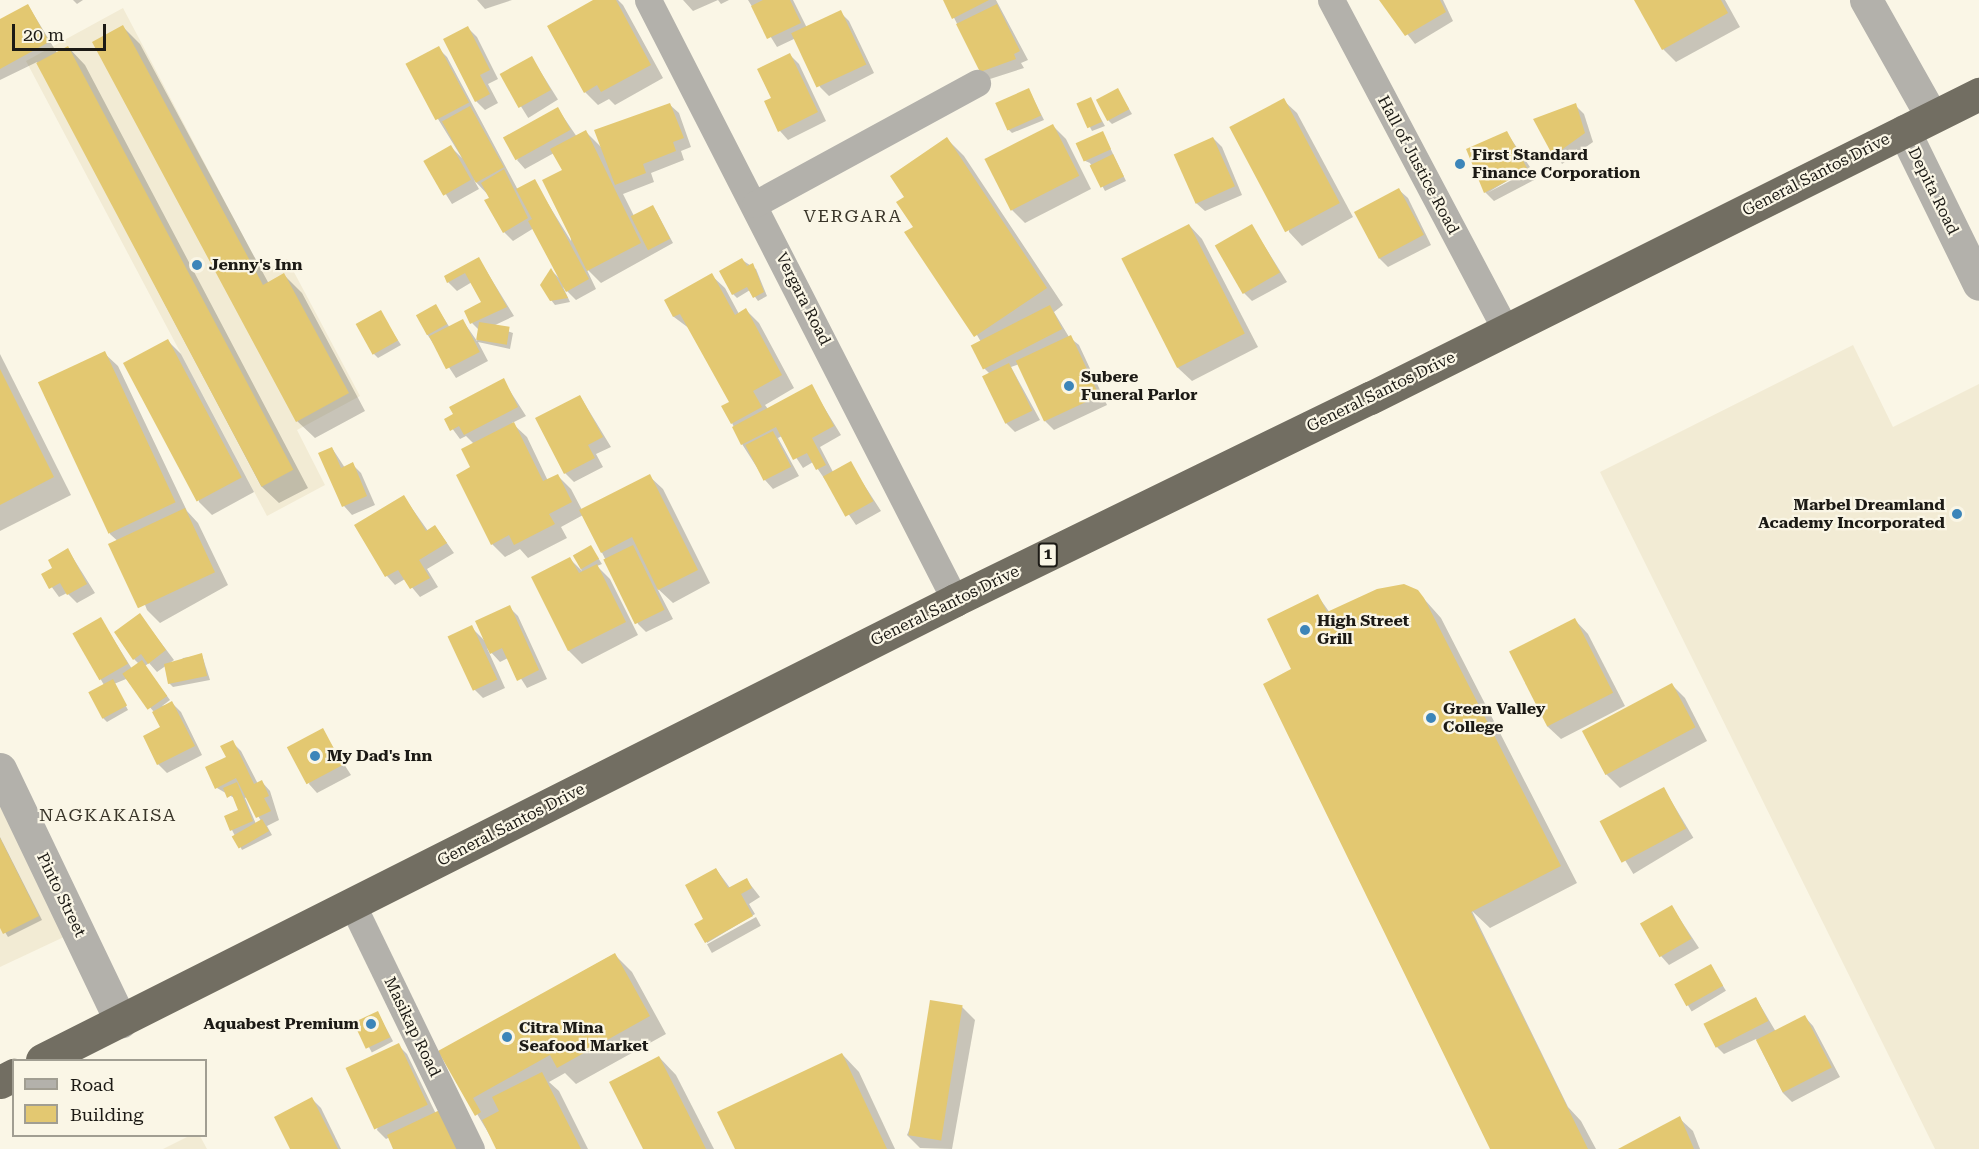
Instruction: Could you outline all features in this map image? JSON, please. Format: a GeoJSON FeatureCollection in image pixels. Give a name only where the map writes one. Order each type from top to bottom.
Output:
{"type":"FeatureCollection","features":[{"type":"Feature","properties":{"kind":"highway","name":"General Santos Drive"},"geometry":{"type":"LineString","coordinates":[[44,1059],[353,906],[955,600],[1506,330],[1979,94]]}},
{"type":"Feature","properties":{"kind":"street","name":"Vergara Road"},"geometry":{"type":"LineString","coordinates":[[648,0],[756,204],[955,600]]}},
{"type":"Feature","properties":{"kind":"street","name":"Hall of Justice Road"},"geometry":{"type":"LineString","coordinates":[[1331,0],[1506,330]]}},
{"type":"Feature","properties":{"kind":"street","name":"Depita Road"},"geometry":{"type":"LineString","coordinates":[[1866,0],[1918,124],[1979,284]]}},
{"type":"Feature","properties":{"kind":"street"},"geometry":{"type":"LineString","coordinates":[[756,204],[977,83]]}},
{"type":"Feature","properties":{"kind":"street","name":"Pinto Street"},"geometry":{"type":"LineString","coordinates":[[0,769],[121,1022]]}},
{"type":"Feature","properties":{"kind":"street","name":"Masikap Road"},"geometry":{"type":"LineString","coordinates":[[353,906],[471,1149]]}},
{"type":"Feature","properties":{"kind":"shaded area","name":"Jenny's Inn"},"geometry":{"type":"Polygon","coordinates":[[[123,8],[262,272],[287,259],[360,396],[297,430],[325,485],[267,516],[26,61],[123,8]]]}},
{"type":"Feature","properties":{"kind":"shaded area"},"geometry":{"type":"Polygon","coordinates":[[[1853,345],[1893,427],[1979,384],[1979,1149],[1935,1149],[1600,472],[1853,345]]]}},
{"type":"Feature","properties":{"kind":"shaded area"},"geometry":{"type":"Polygon","coordinates":[[[0,794],[66,936],[0,967],[0,794]]]}},
{"type":"Feature","properties":{"kind":"shaded area"},"geometry":{"type":"Polygon","coordinates":[[[187,1137],[201,1137],[207,1149],[163,1149],[187,1137]]]}},
{"type":"Feature","properties":{"kind":"building"},"geometry":{"type":"Polygon","coordinates":[[[593,0],[616,0],[651,65],[601,92],[597,85],[584,93],[547,26],[593,0]]]}},
{"type":"Feature","properties":{"kind":"building"},"geometry":{"type":"Polygon","coordinates":[[[763,0],[790,0],[801,23],[767,39],[751,6],[763,0]]]}},
{"type":"Feature","properties":{"kind":"building"},"geometry":{"type":"Polygon","coordinates":[[[943,0],[989,0],[952,19],[943,0]]]}},
{"type":"Feature","properties":{"kind":"building"},"geometry":{"type":"Polygon","coordinates":[[[1379,0],[1440,0],[1446,12],[1405,36],[1379,0]]]}},
{"type":"Feature","properties":{"kind":"building"},"geometry":{"type":"Polygon","coordinates":[[[1634,0],[1721,0],[1728,13],[1662,50],[1634,0]]]}},
{"type":"Feature","properties":{"kind":"building"},"geometry":{"type":"Polygon","coordinates":[[[28,4],[49,42],[0,69],[0,19],[28,4]]]}},
{"type":"Feature","properties":{"kind":"building"},"geometry":{"type":"Polygon","coordinates":[[[997,4],[1020,51],[1014,54],[1016,59],[980,72],[956,24],[997,4]]]}},
{"type":"Feature","properties":{"kind":"building"},"geometry":{"type":"Polygon","coordinates":[[[841,10],[866,64],[817,88],[791,33],[841,10]]]}},
{"type":"Feature","properties":{"kind":"building"},"geometry":{"type":"Polygon","coordinates":[[[123,25],[263,285],[284,273],[349,393],[296,422],[92,42],[123,25]]]}},
{"type":"Feature","properties":{"kind":"building"},"geometry":{"type":"Polygon","coordinates":[[[468,26],[490,70],[480,75],[490,94],[475,102],[443,39],[468,26]]]}},
{"type":"Feature","properties":{"kind":"building"},"geometry":{"type":"Polygon","coordinates":[[[68,46],[293,470],[262,487],[36,63],[68,46]]]}},
{"type":"Feature","properties":{"kind":"building"},"geometry":{"type":"Polygon","coordinates":[[[439,46],[469,103],[435,120],[405,64],[439,46]]]}},
{"type":"Feature","properties":{"kind":"building"},"geometry":{"type":"Polygon","coordinates":[[[790,53],[818,112],[778,132],[764,101],[771,98],[757,69],[790,53]]]}},
{"type":"Feature","properties":{"kind":"building"},"geometry":{"type":"Polygon","coordinates":[[[532,56],[551,90],[519,108],[500,74],[532,56]]]}},
{"type":"Feature","properties":{"kind":"building"},"geometry":{"type":"Polygon","coordinates":[[[1029,88],[1041,115],[1007,130],[995,103],[1029,88]]]}},
{"type":"Feature","properties":{"kind":"building"},"geometry":{"type":"Polygon","coordinates":[[[1118,88],[1129,109],[1107,121],[1096,100],[1118,88]]]}},
{"type":"Feature","properties":{"kind":"building"},"geometry":{"type":"Polygon","coordinates":[[[1091,97],[1102,122],[1087,128],[1076,104],[1091,97]]]}},
{"type":"Feature","properties":{"kind":"building"},"geometry":{"type":"Polygon","coordinates":[[[1284,98],[1340,203],[1285,232],[1229,127],[1284,98]]]}},
{"type":"Feature","properties":{"kind":"building"},"geometry":{"type":"Polygon","coordinates":[[[670,103],[684,138],[673,142],[676,151],[643,164],[646,173],[615,185],[594,130],[670,103]]]}},
{"type":"Feature","properties":{"kind":"building"},"geometry":{"type":"Polygon","coordinates":[[[1576,103],[1585,133],[1553,156],[1533,119],[1576,103]]]}},
{"type":"Feature","properties":{"kind":"building"},"geometry":{"type":"Polygon","coordinates":[[[470,106],[504,167],[476,183],[442,122],[470,106]]]}},
{"type":"Feature","properties":{"kind":"building"},"geometry":{"type":"Polygon","coordinates":[[[558,107],[571,130],[516,160],[503,138],[558,107]]]}},
{"type":"Feature","properties":{"kind":"building"},"geometry":{"type":"Polygon","coordinates":[[[1053,124],[1079,176],[1011,211],[984,159],[1053,124]]]}},
{"type":"Feature","properties":{"kind":"building"},"geometry":{"type":"Polygon","coordinates":[[[586,130],[641,243],[587,271],[542,180],[562,170],[550,149],[586,130]]]}},
{"type":"Feature","properties":{"kind":"building"},"geometry":{"type":"Polygon","coordinates":[[[1103,131],[1111,149],[1084,161],[1076,143],[1103,131]]]}},
{"type":"Feature","properties":{"kind":"building"},"geometry":{"type":"Polygon","coordinates":[[[1507,131],[1528,170],[1484,193],[1466,149],[1507,131]]]}},
{"type":"Feature","properties":{"kind":"building"},"geometry":{"type":"Polygon","coordinates":[[[947,137],[1047,288],[974,337],[904,232],[913,227],[896,202],[904,197],[890,176],[947,137]]]}},
{"type":"Feature","properties":{"kind":"building"},"geometry":{"type":"Polygon","coordinates":[[[1213,137],[1235,186],[1196,204],[1174,154],[1213,137]]]}},
{"type":"Feature","properties":{"kind":"building"},"geometry":{"type":"Polygon","coordinates":[[[451,145],[471,180],[443,196],[423,161],[451,145]]]}},
{"type":"Feature","properties":{"kind":"building"},"geometry":{"type":"Polygon","coordinates":[[[1113,154],[1124,176],[1101,188],[1090,165],[1113,154]]]}},
{"type":"Feature","properties":{"kind":"building"},"geometry":{"type":"Polygon","coordinates":[[[504,169],[528,218],[503,233],[484,200],[489,198],[481,183],[504,169]]]}},
{"type":"Feature","properties":{"kind":"building"},"geometry":{"type":"Polygon","coordinates":[[[535,179],[589,279],[566,292],[528,221],[532,219],[516,189],[535,179]]]}},
{"type":"Feature","properties":{"kind":"building"},"geometry":{"type":"Polygon","coordinates":[[[1399,188],[1424,235],[1379,259],[1354,212],[1399,188]]]}},
{"type":"Feature","properties":{"kind":"building"},"geometry":{"type":"Polygon","coordinates":[[[653,205],[670,239],[648,250],[631,216],[653,205]]]}},
{"type":"Feature","properties":{"kind":"building"},"geometry":{"type":"Polygon","coordinates":[[[1189,224],[1245,334],[1177,368],[1121,259],[1189,224]]]}},
{"type":"Feature","properties":{"kind":"building"},"geometry":{"type":"Polygon","coordinates":[[[1252,224],[1280,272],[1243,294],[1215,246],[1252,224]]]}},
{"type":"Feature","properties":{"kind":"building"},"geometry":{"type":"Polygon","coordinates":[[[479,257],[507,307],[470,324],[464,311],[481,302],[465,273],[447,283],[444,276],[479,257]]]}},
{"type":"Feature","properties":{"kind":"building"},"geometry":{"type":"Polygon","coordinates":[[[742,258],[747,266],[753,263],[764,292],[753,298],[747,287],[732,295],[719,271],[742,258]]]}},
{"type":"Feature","properties":{"kind":"building"},"geometry":{"type":"Polygon","coordinates":[[[551,268],[568,298],[550,301],[540,285],[551,268]]]}},
{"type":"Feature","properties":{"kind":"building"},"geometry":{"type":"Polygon","coordinates":[[[712,273],[735,315],[746,308],[782,375],[753,391],[762,407],[731,424],[721,406],[729,402],[680,314],[673,317],[664,300],[712,273]]]}},
{"type":"Feature","properties":{"kind":"building"},"geometry":{"type":"Polygon","coordinates":[[[436,304],[447,324],[427,335],[416,315],[436,304]]]}},
{"type":"Feature","properties":{"kind":"building"},"geometry":{"type":"Polygon","coordinates":[[[1050,305],[1062,329],[983,369],[971,345],[1050,305]]]}},
{"type":"Feature","properties":{"kind":"building"},"geometry":{"type":"Polygon","coordinates":[[[381,310],[398,341],[373,355],[356,324],[381,310]]]}},
{"type":"Feature","properties":{"kind":"building"},"geometry":{"type":"Polygon","coordinates":[[[463,319],[480,352],[446,369],[429,336],[463,319]]]}},
{"type":"Feature","properties":{"kind":"building"},"geometry":{"type":"Polygon","coordinates":[[[479,322],[510,327],[507,345],[476,340],[479,322]]]}},
{"type":"Feature","properties":{"kind":"building"},"geometry":{"type":"Polygon","coordinates":[[[1071,335],[1099,396],[1044,422],[1016,361],[1071,335]]]}},
{"type":"Feature","properties":{"kind":"building"},"geometry":{"type":"Polygon","coordinates":[[[168,339],[242,478],[197,502],[123,363],[168,339]]]}},
{"type":"Feature","properties":{"kind":"building"},"geometry":{"type":"Polygon","coordinates":[[[105,351],[176,502],[109,534],[38,382],[105,351]]]}},
{"type":"Feature","properties":{"kind":"building"},"geometry":{"type":"Polygon","coordinates":[[[1009,363],[1032,411],[1005,424],[982,376],[1009,363]]]}},
{"type":"Feature","properties":{"kind":"building"},"geometry":{"type":"Polygon","coordinates":[[[0,369],[54,477],[0,505],[0,369]]]}},
{"type":"Feature","properties":{"kind":"building"},"geometry":{"type":"Polygon","coordinates":[[[504,378],[518,407],[464,435],[459,426],[450,431],[444,419],[453,414],[449,407],[504,378]]]}},
{"type":"Feature","properties":{"kind":"building"},"geometry":{"type":"Polygon","coordinates":[[[812,384],[834,426],[812,438],[826,465],[816,470],[807,453],[793,460],[776,427],[741,445],[732,427],[812,384]]]}},
{"type":"Feature","properties":{"kind":"building"},"geometry":{"type":"Polygon","coordinates":[[[580,395],[603,437],[588,445],[595,458],[564,474],[535,418],[580,395]]]}},
{"type":"Feature","properties":{"kind":"building"},"geometry":{"type":"Polygon","coordinates":[[[514,422],[543,481],[558,474],[572,502],[549,514],[555,524],[514,545],[509,535],[491,545],[456,475],[470,467],[461,449],[514,422]]]}},
{"type":"Feature","properties":{"kind":"building"},"geometry":{"type":"Polygon","coordinates":[[[773,431],[791,467],[764,481],[745,445],[773,431]]]}},
{"type":"Feature","properties":{"kind":"building"},"geometry":{"type":"Polygon","coordinates":[[[332,447],[341,468],[353,462],[367,496],[342,507],[318,453],[332,447]]]}},
{"type":"Feature","properties":{"kind":"building"},"geometry":{"type":"Polygon","coordinates":[[[851,461],[873,501],[845,517],[823,477],[851,461]]]}},
{"type":"Feature","properties":{"kind":"building"},"geometry":{"type":"Polygon","coordinates":[[[650,474],[698,570],[658,590],[632,537],[601,553],[579,510],[650,474]]]}},
{"type":"Feature","properties":{"kind":"building"},"geometry":{"type":"Polygon","coordinates":[[[404,495],[426,531],[435,525],[447,543],[419,560],[430,578],[410,589],[398,570],[385,577],[354,525],[404,495]]]}},
{"type":"Feature","properties":{"kind":"building"},"geometry":{"type":"Polygon","coordinates":[[[185,508],[215,572],[138,608],[108,544],[185,508]]]}},
{"type":"Feature","properties":{"kind":"building"},"geometry":{"type":"Polygon","coordinates":[[[591,545],[599,559],[581,569],[573,556],[591,545]]]}},
{"type":"Feature","properties":{"kind":"building"},"geometry":{"type":"Polygon","coordinates":[[[633,545],[665,610],[635,624],[603,559],[633,545]]]}},
{"type":"Feature","properties":{"kind":"building"},"geometry":{"type":"Polygon","coordinates":[[[68,548],[87,584],[67,595],[60,583],[49,589],[41,574],[52,568],[48,560],[68,548]]]}},
{"type":"Feature","properties":{"kind":"building"},"geometry":{"type":"Polygon","coordinates":[[[570,557],[579,573],[597,564],[626,622],[568,651],[531,577],[570,557]]]}},
{"type":"Feature","properties":{"kind":"building"},"geometry":{"type":"Polygon","coordinates":[[[1404,584],[1418,590],[1424,598],[1561,866],[1471,912],[1588,1149],[1490,1149],[1263,684],[1291,669],[1267,619],[1318,594],[1327,612],[1377,589],[1404,584]]]}},
{"type":"Feature","properties":{"kind":"building"},"geometry":{"type":"Polygon","coordinates":[[[510,605],[539,670],[517,681],[502,648],[490,654],[475,621],[510,605]]]}},
{"type":"Feature","properties":{"kind":"building"},"geometry":{"type":"Polygon","coordinates":[[[140,613],[166,650],[148,664],[141,654],[133,660],[114,632],[140,613]]]}},
{"type":"Feature","properties":{"kind":"building"},"geometry":{"type":"Polygon","coordinates":[[[101,617],[128,664],[99,680],[72,634],[101,617]]]}},
{"type":"Feature","properties":{"kind":"building"},"geometry":{"type":"Polygon","coordinates":[[[1575,618],[1613,693],[1547,726],[1509,652],[1575,618]]]}},
{"type":"Feature","properties":{"kind":"building"},"geometry":{"type":"Polygon","coordinates":[[[472,625],[497,679],[473,691],[448,636],[472,625]]]}},
{"type":"Feature","properties":{"kind":"building"},"geometry":{"type":"Polygon","coordinates":[[[202,653],[207,676],[168,684],[164,664],[202,653]]]}},
{"type":"Feature","properties":{"kind":"building"},"geometry":{"type":"Polygon","coordinates":[[[142,660],[167,696],[148,710],[122,674],[142,660]]]}},
{"type":"Feature","properties":{"kind":"building"},"geometry":{"type":"Polygon","coordinates":[[[113,679],[127,705],[102,719],[88,692],[113,679]]]}},
{"type":"Feature","properties":{"kind":"building"},"geometry":{"type":"Polygon","coordinates":[[[1672,683],[1695,727],[1605,775],[1582,731],[1672,683]]]}},
{"type":"Feature","properties":{"kind":"building"},"geometry":{"type":"Polygon","coordinates":[[[172,701],[195,746],[157,765],[143,736],[160,727],[152,712],[172,701]]]}},
{"type":"Feature","properties":{"kind":"building"},"geometry":{"type":"Polygon","coordinates":[[[323,728],[343,765],[307,784],[287,747],[323,728]]]}},
{"type":"Feature","properties":{"kind":"building"},"geometry":{"type":"Polygon","coordinates":[[[233,740],[254,784],[262,780],[269,796],[264,798],[271,811],[256,818],[236,778],[215,789],[205,767],[226,757],[220,746],[233,740]]]}},
{"type":"Feature","properties":{"kind":"building"},"geometry":{"type":"Polygon","coordinates":[[[237,782],[253,821],[230,831],[224,816],[238,810],[232,795],[227,798],[223,788],[237,782]]]}},
{"type":"Feature","properties":{"kind":"building"},"geometry":{"type":"Polygon","coordinates":[[[1664,787],[1686,828],[1622,863],[1600,821],[1664,787]]]}},
{"type":"Feature","properties":{"kind":"building"},"geometry":{"type":"Polygon","coordinates":[[[262,819],[269,831],[239,849],[232,836],[262,819]]]}},
{"type":"Feature","properties":{"kind":"building"},"geometry":{"type":"Polygon","coordinates":[[[0,838],[39,916],[3,934],[0,928],[0,838]]]}},
{"type":"Feature","properties":{"kind":"building"},"geometry":{"type":"Polygon","coordinates":[[[716,868],[728,888],[747,878],[752,888],[741,894],[753,916],[705,943],[694,924],[703,919],[685,885],[716,868]]]}},
{"type":"Feature","properties":{"kind":"building"},"geometry":{"type":"Polygon","coordinates":[[[1672,905],[1692,939],[1659,957],[1640,924],[1672,905]]]}},
{"type":"Feature","properties":{"kind":"building"},"geometry":{"type":"Polygon","coordinates":[[[615,953],[650,1016],[557,1068],[550,1055],[473,1098],[481,1112],[475,1116],[438,1051],[615,953]]]}},
{"type":"Feature","properties":{"kind":"building"},"geometry":{"type":"Polygon","coordinates":[[[1711,964],[1723,986],[1686,1006],[1674,984],[1711,964]]]}},
{"type":"Feature","properties":{"kind":"building"},"geometry":{"type":"Polygon","coordinates":[[[1756,997],[1768,1021],[1716,1048],[1703,1024],[1756,997]]]}},
{"type":"Feature","properties":{"kind":"building"},"geometry":{"type":"Polygon","coordinates":[[[930,1000],[963,1005],[941,1140],[909,1135],[930,1000]]]}},
{"type":"Feature","properties":{"kind":"building"},"geometry":{"type":"Polygon","coordinates":[[[378,1011],[390,1037],[366,1049],[354,1022],[378,1011]]]}},
{"type":"Feature","properties":{"kind":"building"},"geometry":{"type":"Polygon","coordinates":[[[1805,1015],[1832,1068],[1783,1093],[1756,1040],[1805,1015]]]}},
{"type":"Feature","properties":{"kind":"building"},"geometry":{"type":"Polygon","coordinates":[[[399,1043],[428,1105],[374,1130],[346,1068],[399,1043]]]}},
{"type":"Feature","properties":{"kind":"building"},"geometry":{"type":"Polygon","coordinates":[[[842,1053],[887,1149],[735,1149],[717,1112],[842,1053]]]}},
{"type":"Feature","properties":{"kind":"building"},"geometry":{"type":"Polygon","coordinates":[[[659,1056],[706,1149],[643,1149],[609,1082],[659,1056]]]}},
{"type":"Feature","properties":{"kind":"building"},"geometry":{"type":"Polygon","coordinates":[[[542,1072],[581,1149],[496,1149],[482,1120],[499,1111],[492,1097],[542,1072]]]}},
{"type":"Feature","properties":{"kind":"building"},"geometry":{"type":"Polygon","coordinates":[[[312,1097],[338,1149],[290,1149],[274,1117],[312,1097]]]}},
{"type":"Feature","properties":{"kind":"building"},"geometry":{"type":"Polygon","coordinates":[[[442,1109],[460,1149],[393,1149],[387,1135],[442,1109]]]}},
{"type":"Feature","properties":{"kind":"building"},"geometry":{"type":"Polygon","coordinates":[[[1680,1116],[1694,1149],[1618,1149],[1680,1116]]]}},
{"type":"Feature","properties":{"kind":"place","name":"First Standard Finance Corporation"},"geometry":{"type":"Point","coordinates":[1460,164]}},
{"type":"Feature","properties":{"kind":"place","name":"Jenny's Inn"},"geometry":{"type":"Point","coordinates":[197,265]}},
{"type":"Feature","properties":{"kind":"place","name":"Subere Funeral Parlor"},"geometry":{"type":"Point","coordinates":[1069,386]}},
{"type":"Feature","properties":{"kind":"place","name":"Marbel Dreamland Academy Incorporated"},"geometry":{"type":"Point","coordinates":[1957,514]}},
{"type":"Feature","properties":{"kind":"place","name":"High Street Grill"},"geometry":{"type":"Point","coordinates":[1305,630]}},
{"type":"Feature","properties":{"kind":"place","name":"Green Valley College"},"geometry":{"type":"Point","coordinates":[1431,718]}},
{"type":"Feature","properties":{"kind":"place","name":"My Dad's Inn"},"geometry":{"type":"Point","coordinates":[315,756]}},
{"type":"Feature","properties":{"kind":"place","name":"Aquabest Premium"},"geometry":{"type":"Point","coordinates":[371,1024]}},
{"type":"Feature","properties":{"kind":"place","name":"Citra Mina Seafood Market"},"geometry":{"type":"Point","coordinates":[507,1037]}},
{"type":"Feature","properties":{"kind":"district","name":"VERGARA"},"geometry":{"type":"Point","coordinates":[853,216]}},
{"type":"Feature","properties":{"kind":"district","name":"NAGKAKAISA"},"geometry":{"type":"Point","coordinates":[108,815]}}]}
